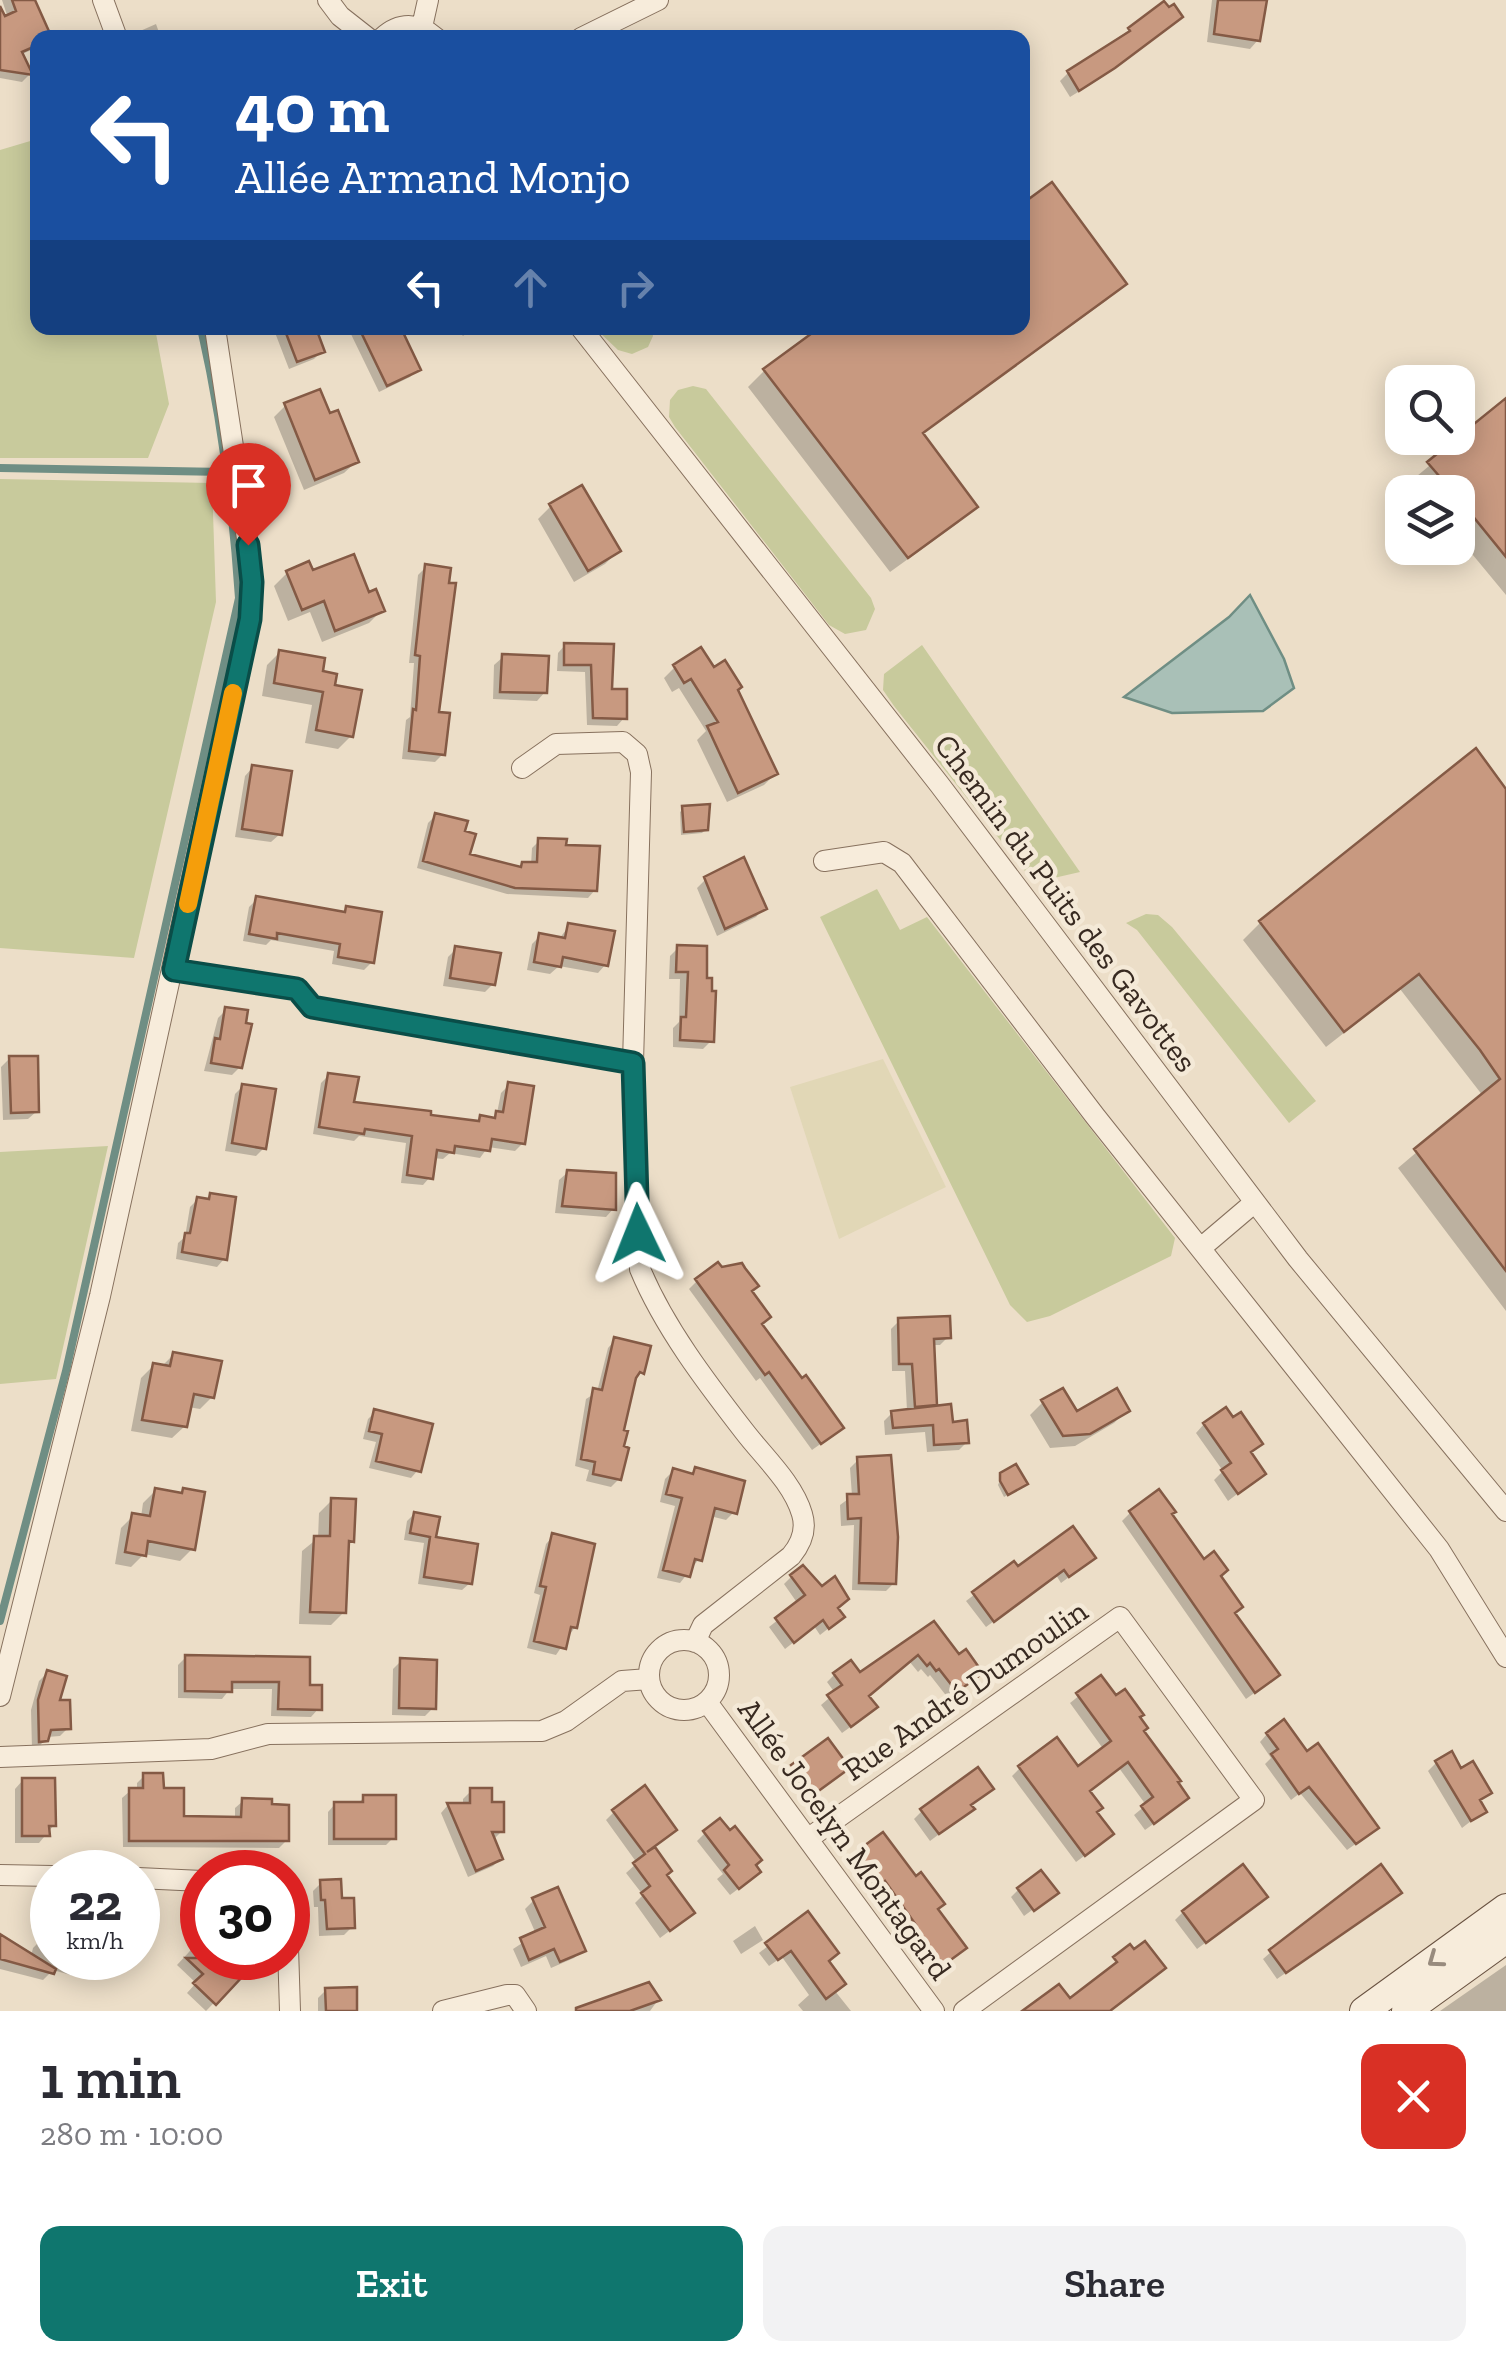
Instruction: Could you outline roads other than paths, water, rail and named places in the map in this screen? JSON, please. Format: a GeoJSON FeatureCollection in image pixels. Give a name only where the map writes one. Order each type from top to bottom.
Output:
{"type":"FeatureCollection","features":[{"type":"Feature","properties":{"kind":"main road"},"geometry":{"type":"LineString","coordinates":[[1385,2008],[1506,1908]]}},
{"type":"Feature","properties":{"kind":"main road"},"geometry":{"type":"LineString","coordinates":[[1385,2008],[1506,1939]]}},
{"type":"Feature","properties":{"kind":"street"},"geometry":{"type":"LineString","coordinates":[[103,0],[114,30]]}},
{"type":"Feature","properties":{"kind":"street"},"geometry":{"type":"LineString","coordinates":[[328,0],[358,30]]}},
{"type":"Feature","properties":{"kind":"street"},"geometry":{"type":"LineString","coordinates":[[428,0],[429,30]]}},
{"type":"Feature","properties":{"kind":"street"},"geometry":{"type":"LineString","coordinates":[[598,30],[658,0]]}},
{"type":"Feature","properties":{"kind":"street"},"geometry":{"type":"LineString","coordinates":[[395,30],[402,26],[420,30]]}},
{"type":"Feature","properties":{"kind":"street"},"geometry":{"type":"LineString","coordinates":[[0,1696],[100,1296],[250,619],[248,545],[216,335]]}},
{"type":"Feature","properties":{"kind":"street","name":"Chemin du Puits des Gavottes"},"geometry":{"type":"LineString","coordinates":[[586,335],[939,784],[1298,1260],[1506,1511]]}},
{"type":"Feature","properties":{"kind":"street"},"geometry":{"type":"LineString","coordinates":[[522,768],[556,744],[623,742],[637,754],[641,772],[633,1063],[640,1269],[651,1297],[724,1405],[792,1494],[803,1516],[802,1542],[792,1556],[703,1625],[695,1642]]}},
{"type":"Feature","properties":{"kind":"street"},"geometry":{"type":"LineString","coordinates":[[824,860],[884,852],[902,863],[1095,1116],[1439,1549],[1506,1656]]}},
{"type":"Feature","properties":{"kind":"street"},"geometry":{"type":"LineString","coordinates":[[174,970],[297,989],[312,1007],[633,1063]]}},
{"type":"Feature","properties":{"kind":"street"},"geometry":{"type":"LineString","coordinates":[[1202,1247],[1256,1202]]}},
{"type":"Feature","properties":{"kind":"street","name":"Rue André Dumoulin"},"geometry":{"type":"LineString","coordinates":[[809,1838],[1120,1617],[1254,1800],[964,2011]]}},
{"type":"Feature","properties":{"kind":"street"},"geometry":{"type":"LineString","coordinates":[[678,1640],[695,1642],[706,1648],[718,1668],[719,1680],[707,1702],[684,1711],[671,1708],[660,1702],[649,1679],[653,1658],[660,1649],[678,1640]]}},
{"type":"Feature","properties":{"kind":"street"},"geometry":{"type":"LineString","coordinates":[[0,1756],[211,1749],[268,1734],[542,1732],[566,1721],[622,1680],[649,1679]]}},
{"type":"Feature","properties":{"kind":"street","name":"Allée Jocelyn Montagard"},"geometry":{"type":"LineString","coordinates":[[707,1702],[934,2011]]}},
{"type":"Feature","properties":{"kind":"street"},"geometry":{"type":"LineString","coordinates":[[0,1875],[30,1876]]}},
{"type":"Feature","properties":{"kind":"street"},"geometry":{"type":"LineString","coordinates":[[289,1980],[290,2011]]}},
{"type":"Feature","properties":{"kind":"street"},"geometry":{"type":"LineString","coordinates":[[443,2011],[507,1995],[516,1995],[526,2011]]}},
{"type":"Feature","properties":{"kind":"waterway"},"geometry":{"type":"LineString","coordinates":[[0,1621],[66,1371],[239,598],[225,462],[202,335]]}},
{"type":"Feature","properties":{"kind":"waterway"},"geometry":{"type":"LineString","coordinates":[[0,468],[225,472]]}}]}
